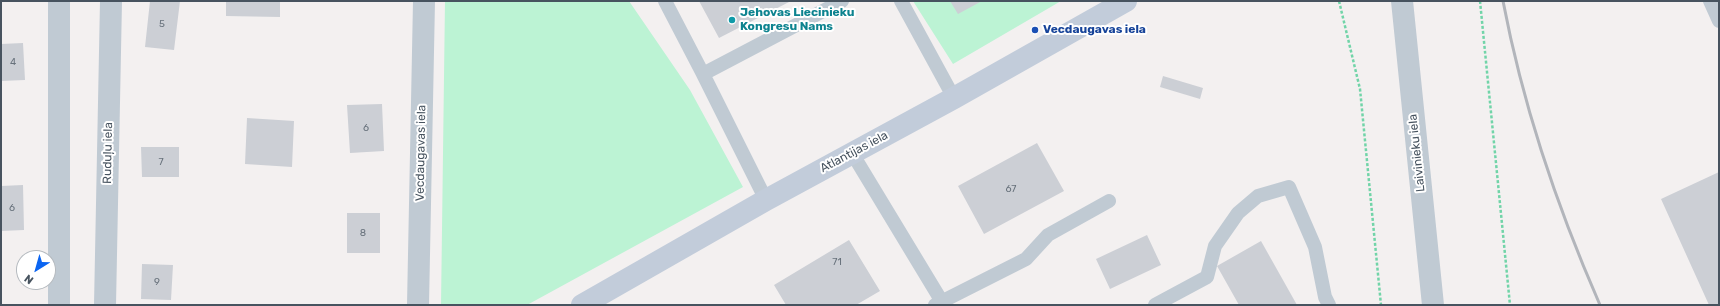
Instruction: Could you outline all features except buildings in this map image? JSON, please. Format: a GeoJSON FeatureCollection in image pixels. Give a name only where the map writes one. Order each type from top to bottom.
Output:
{"type":"FeatureCollection","features":[{"type":"Feature","properties":{"kind":"main road","name":"Atlantijas iela"},"geometry":{"type":"LineString","coordinates":[[582,305],[766,200],[954,98],[1126,1]]}},
{"type":"Feature","properties":{"kind":"street"},"geometry":{"type":"LineString","coordinates":[[58,305],[59,1]]}},
{"type":"Feature","properties":{"kind":"street","name":"Ruduļu iela"},"geometry":{"type":"LineString","coordinates":[[105,305],[111,1]]}},
{"type":"Feature","properties":{"kind":"street","name":"Vecdaugavas iela"},"geometry":{"type":"LineString","coordinates":[[418,305],[424,1]]}},
{"type":"Feature","properties":{"kind":"street","name":"Laivinieku iela"},"geometry":{"type":"LineString","coordinates":[[1402,1],[1433,305]]}},
{"type":"Feature","properties":{"kind":"lane"},"geometry":{"type":"LineString","coordinates":[[665,1],[766,200]]}},
{"type":"Feature","properties":{"kind":"lane"},"geometry":{"type":"LineString","coordinates":[[703,74],[842,1]]}},
{"type":"Feature","properties":{"kind":"lane"},"geometry":{"type":"LineString","coordinates":[[901,1],[954,98]]}},
{"type":"Feature","properties":{"kind":"lane"},"geometry":{"type":"LineString","coordinates":[[1710,1],[1719,21]]}},
{"type":"Feature","properties":{"kind":"lane"},"geometry":{"type":"LineString","coordinates":[[852,153],[940,304],[1026,258],[1048,235],[1109,201]]}},
{"type":"Feature","properties":{"kind":"lane"},"geometry":{"type":"LineString","coordinates":[[1155,305],[1208,277],[1216,246],[1238,214],[1258,196],[1289,187],[1315,247],[1325,297],[1329,305]]}},
{"type":"Feature","properties":{"kind":"path"},"geometry":{"type":"LineString","coordinates":[[1339,1],[1360,89],[1381,305]]}},
{"type":"Feature","properties":{"kind":"path"},"geometry":{"type":"LineString","coordinates":[[1480,1],[1510,305]]}},
{"type":"Feature","properties":{"kind":"green space"},"geometry":{"type":"Polygon","coordinates":[[[445,1],[629,1],[690,90],[743,187],[527,305],[441,305],[445,1]]]}},
{"type":"Feature","properties":{"kind":"green space"},"geometry":{"type":"Polygon","coordinates":[[[913,1],[1061,1],[953,64],[913,1]]]}},
{"type":"Feature","properties":{"kind":"railway"},"geometry":{"type":"LineString","coordinates":[[1503,1],[1521,79],[1543,156],[1584,268],[1600,305]]}},
{"type":"Feature","properties":{"kind":"place","name":"Jehovas Liecinieku Kongresu Nams"},"geometry":{"type":"Point","coordinates":[732,20]}},
{"type":"Feature","properties":{"kind":"place","name":"Vecdaugavas iela"},"geometry":{"type":"Point","coordinates":[1035,30]}}]}
